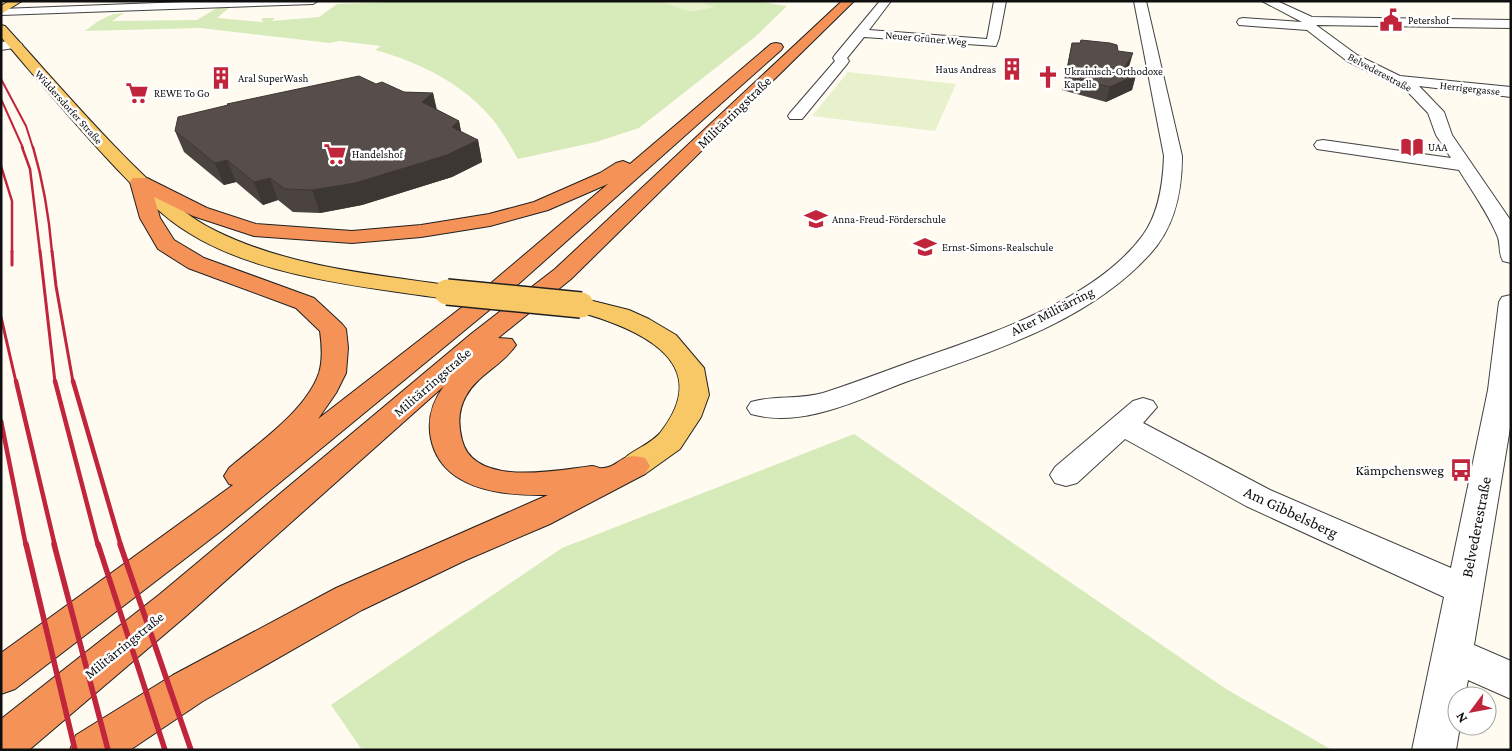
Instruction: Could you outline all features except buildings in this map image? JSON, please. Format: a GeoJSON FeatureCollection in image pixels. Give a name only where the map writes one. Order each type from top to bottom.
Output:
{"type":"FeatureCollection","features":[{"type":"Feature","properties":{"kind":"highway","name":"Militärringstraße"},"geometry":{"type":"LineString","coordinates":[[1,746],[173,605],[480,340],[563,274],[849,1]]}},
{"type":"Feature","properties":{"kind":"highway","name":"Militärringstraße"},"geometry":{"type":"LineString","coordinates":[[1,676],[209,522],[479,306],[783,42]]}},
{"type":"Feature","properties":{"kind":"highway"},"geometry":{"type":"LineString","coordinates":[[140,182],[200,212],[254,230],[352,237],[457,227],[542,206],[607,177],[627,164],[659,151]]}},
{"type":"Feature","properties":{"kind":"highway"},"geometry":{"type":"LineString","coordinates":[[1,672],[238,477],[303,418],[331,378],[335,352],[333,329],[305,302],[196,263],[166,244],[150,218],[140,182]]}},
{"type":"Feature","properties":{"kind":"highway"},"geometry":{"type":"LineString","coordinates":[[563,274],[534,316],[458,386],[448,403],[444,419],[444,440],[449,452],[458,464],[474,473],[523,486],[577,481],[634,466]]}},
{"type":"Feature","properties":{"kind":"highway"},"geometry":{"type":"LineString","coordinates":[[92,750],[188,688],[349,599],[454,550],[538,515],[634,466]]}},
{"type":"Feature","properties":{"kind":"main road"},"geometry":{"type":"LineString","coordinates":[[1,12],[18,1]]}},
{"type":"Feature","properties":{"kind":"main road","name":"Widdersdorfer Straße"},"geometry":{"type":"LineString","coordinates":[[1,29],[8,45],[140,182],[172,213],[208,235],[256,255],[326,273],[447,292],[581,305],[640,324],[667,340],[690,368],[695,395],[686,417],[669,442],[634,466]]}},
{"type":"Feature","properties":{"kind":"street"},"geometry":{"type":"LineString","coordinates":[[78,10],[94,1]]}},
{"type":"Feature","properties":{"kind":"street"},"geometry":{"type":"LineString","coordinates":[[1,12],[78,10],[170,4],[313,1]]}},
{"type":"Feature","properties":{"kind":"street","name":"Neuer Grüner Weg"},"geometry":{"type":"LineString","coordinates":[[796,116],[842,61],[840,58],[886,1]]}},
{"type":"Feature","properties":{"kind":"street","name":"Neuer Grüner Weg"},"geometry":{"type":"LineString","coordinates":[[860,33],[992,41],[1000,1]]}},
{"type":"Feature","properties":{"kind":"street","name":"Alter Militärring"},"geometry":{"type":"LineString","coordinates":[[761,408],[796,408],[854,392],[1001,338],[1048,316],[1101,286],[1142,250],[1162,221],[1173,175],[1173,166],[1152,53],[1140,1]]}},
{"type":"Feature","properties":{"kind":"street","name":"Belvederestraße"},"geometry":{"type":"LineString","coordinates":[[1267,1],[1296,12],[1319,35],[1352,58],[1411,87],[1436,112],[1444,134],[1492,206],[1510,243]]}},
{"type":"Feature","properties":{"kind":"street"},"geometry":{"type":"LineString","coordinates":[[1243,22],[1309,24],[1511,24]]}},
{"type":"Feature","properties":{"kind":"street","name":"Herrigergasse"},"geometry":{"type":"LineString","coordinates":[[1399,80],[1511,92]]}},
{"type":"Feature","properties":{"kind":"street"},"geometry":{"type":"LineString","coordinates":[[1323,145],[1466,166]]}},
{"type":"Feature","properties":{"kind":"street","name":"Belvederestraße"},"geometry":{"type":"LineString","coordinates":[[1434,750],[1502,390],[1511,302]]}},
{"type":"Feature","properties":{"kind":"street","name":"Am Gibbelsberg"},"geometry":{"type":"LineString","coordinates":[[1066,475],[1133,416],[1258,498],[1463,589]]}},
{"type":"Feature","properties":{"kind":"street"},"geometry":{"type":"LineString","coordinates":[[1453,654],[1511,681]]}},
{"type":"Feature","properties":{"kind":"green space"},"geometry":{"type":"Polygon","coordinates":[[[417,1],[755,1],[787,6],[755,37],[639,128],[596,142],[518,159],[497,125],[469,96],[455,85],[424,68],[375,50],[381,46],[339,41],[330,43],[200,28],[85,31],[103,19],[118,13],[124,13],[112,21],[197,20],[220,6],[231,6],[217,18],[261,22],[267,21],[261,21],[263,18],[275,18],[272,21],[319,17],[337,4],[417,1]]]}},
{"type":"Feature","properties":{"kind":"green space"},"geometry":{"type":"Polygon","coordinates":[[[659,1],[697,1],[715,7],[691,12],[659,1]]]}},
{"type":"Feature","properties":{"kind":"green space"},"geometry":{"type":"Polygon","coordinates":[[[848,72],[956,84],[935,131],[812,116],[848,72]]]}},
{"type":"Feature","properties":{"kind":"green space"},"geometry":{"type":"Polygon","coordinates":[[[854,434],[1226,689],[1332,750],[362,750],[331,705],[562,548],[854,434]]]}},
{"type":"Feature","properties":{"kind":"railway"},"geometry":{"type":"LineString","coordinates":[[1,79],[26,126],[33,148]]}},
{"type":"Feature","properties":{"kind":"railway"},"geometry":{"type":"LineString","coordinates":[[1,99],[23,148]]}},
{"type":"Feature","properties":{"kind":"railway"},"geometry":{"type":"LineString","coordinates":[[22,147],[30,169],[40,252]]}},
{"type":"Feature","properties":{"kind":"railway"},"geometry":{"type":"LineString","coordinates":[[33,147],[45,199],[52,252]]}},
{"type":"Feature","properties":{"kind":"railway"},"geometry":{"type":"LineString","coordinates":[[1,166],[12,201],[12,265]]}},
{"type":"Feature","properties":{"kind":"railway"},"geometry":{"type":"LineString","coordinates":[[40,251],[55,382]]}},
{"type":"Feature","properties":{"kind":"railway"},"geometry":{"type":"LineString","coordinates":[[52,251],[56,286],[73,382]]}},
{"type":"Feature","properties":{"kind":"railway"},"geometry":{"type":"LineString","coordinates":[[1,317],[16,382]]}},
{"type":"Feature","properties":{"kind":"railway"},"geometry":{"type":"LineString","coordinates":[[16,381],[55,546]]}},
{"type":"Feature","properties":{"kind":"railway"},"geometry":{"type":"LineString","coordinates":[[55,381],[98,546]]}},
{"type":"Feature","properties":{"kind":"railway"},"geometry":{"type":"LineString","coordinates":[[73,381],[121,546]]}},
{"type":"Feature","properties":{"kind":"railway"},"geometry":{"type":"LineString","coordinates":[[1,421],[26,546]]}},
{"type":"Feature","properties":{"kind":"railway"},"geometry":{"type":"LineString","coordinates":[[26,544],[75,750]]}},
{"type":"Feature","properties":{"kind":"railway"},"geometry":{"type":"LineString","coordinates":[[54,544],[108,750]]}},
{"type":"Feature","properties":{"kind":"railway"},"geometry":{"type":"LineString","coordinates":[[98,544],[165,750]]}},
{"type":"Feature","properties":{"kind":"railway"},"geometry":{"type":"LineString","coordinates":[[120,544],[191,750]]}},
{"type":"Feature","properties":{"kind":"place","name":"Petershof"},"geometry":{"type":"Point","coordinates":[1391,20]}},
{"type":"Feature","properties":{"kind":"place","name":"Haus Andreas"},"geometry":{"type":"Point","coordinates":[1012,69]}},
{"type":"Feature","properties":{"kind":"place","name":"Ukrainisch-Orthodoxe Kapelle"},"geometry":{"type":"Point","coordinates":[1048,77]}},
{"type":"Feature","properties":{"kind":"place","name":"Aral SuperWash"},"geometry":{"type":"Point","coordinates":[221,78]}},
{"type":"Feature","properties":{"kind":"place","name":"REWE To Go"},"geometry":{"type":"Point","coordinates":[137,93]}},
{"type":"Feature","properties":{"kind":"place","name":"UAA"},"geometry":{"type":"Point","coordinates":[1412,147]}},
{"type":"Feature","properties":{"kind":"place","name":"Handelshof"},"geometry":{"type":"Point","coordinates":[335,154]}},
{"type":"Feature","properties":{"kind":"place","name":"Anna-Freud-Förderschule"},"geometry":{"type":"Point","coordinates":[816,219]}},
{"type":"Feature","properties":{"kind":"place","name":"Ernst-Simons-Realschule"},"geometry":{"type":"Point","coordinates":[925,247]}},
{"type":"Feature","properties":{"kind":"place","name":"Kämpchensweg"},"geometry":{"type":"Point","coordinates":[1461,470]}}]}
